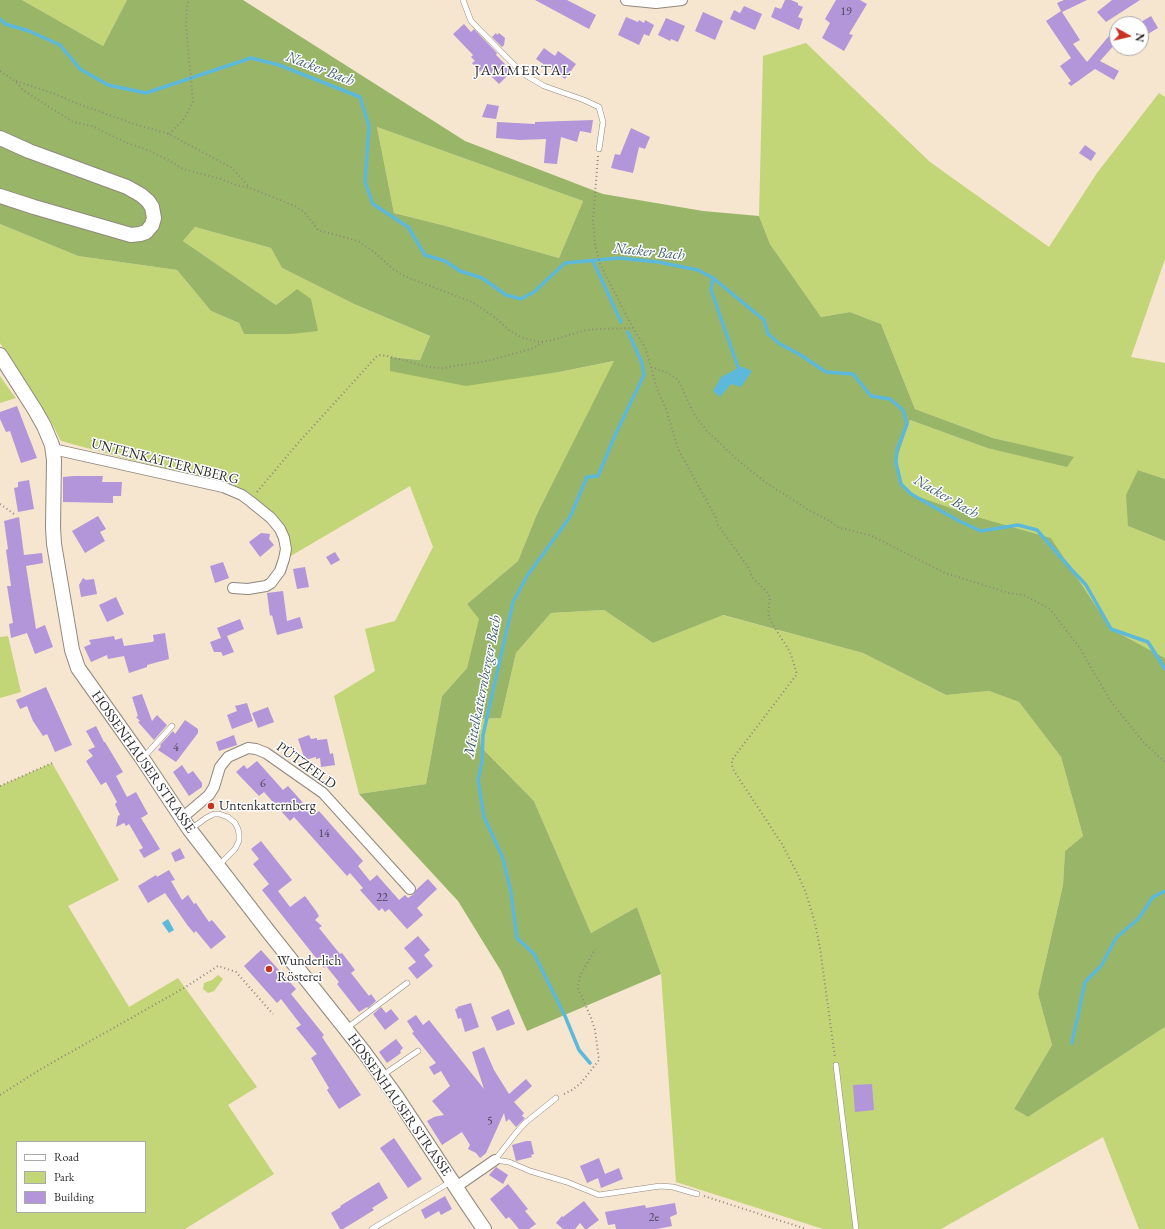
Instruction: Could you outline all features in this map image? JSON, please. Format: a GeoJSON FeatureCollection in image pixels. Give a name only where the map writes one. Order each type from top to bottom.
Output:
{"type":"FeatureCollection","features":[{"type":"Feature","properties":{"kind":"street"},"geometry":{"type":"LineString","coordinates":[[626,0],[656,3],[682,0]]}},
{"type":"Feature","properties":{"kind":"street"},"geometry":{"type":"LineString","coordinates":[[0,138],[29,151],[127,187],[148,201],[152,207],[154,218],[152,225],[146,232],[131,235],[0,196]]}},
{"type":"Feature","properties":{"kind":"street"},"geometry":{"type":"LineString","coordinates":[[0,355],[41,420],[53,449]]}},
{"type":"Feature","properties":{"kind":"street","name":"UNTENKATTERNBERG"},"geometry":{"type":"LineString","coordinates":[[53,449],[223,487],[242,495],[250,501],[271,518],[280,528],[286,549],[280,571],[271,583],[266,586],[248,589],[233,588]]}},
{"type":"Feature","properties":{"kind":"street","name":"HOSSENHAUSER STRASSE"},"geometry":{"type":"LineString","coordinates":[[53,449],[54,544],[74,659],[82,674],[142,758],[190,830],[382,1076],[484,1229]]}},
{"type":"Feature","properties":{"kind":"street","name":"PÜTZFELD"},"geometry":{"type":"LineString","coordinates":[[182,818],[209,794],[214,787],[220,767],[228,757],[248,748],[256,749],[266,753],[323,793],[410,889]]}},
{"type":"Feature","properties":{"kind":"street"},"geometry":{"type":"LineString","coordinates":[[454,1184],[495,1160]]}},
{"type":"Feature","properties":{"kind":"lane"},"geometry":{"type":"LineString","coordinates":[[463,0],[471,21],[522,73],[544,86],[599,107],[603,122],[599,149]]}},
{"type":"Feature","properties":{"kind":"lane"},"geometry":{"type":"LineString","coordinates":[[142,758],[172,726]]}},
{"type":"Feature","properties":{"kind":"lane"},"geometry":{"type":"LineString","coordinates":[[190,830],[214,814],[228,816],[235,823],[240,834],[235,849],[218,866]]}},
{"type":"Feature","properties":{"kind":"lane","name":"HOSSENHAUSER STRASSE"},"geometry":{"type":"LineString","coordinates":[[346,1029],[407,983]]}},
{"type":"Feature","properties":{"kind":"lane"},"geometry":{"type":"LineString","coordinates":[[382,1076],[418,1051]]}},
{"type":"Feature","properties":{"kind":"lane"},"geometry":{"type":"LineString","coordinates":[[836,1065],[856,1229]]}},
{"type":"Feature","properties":{"kind":"lane"},"geometry":{"type":"LineString","coordinates":[[556,1098],[520,1128],[495,1160],[509,1162],[599,1195],[660,1186],[697,1194]]}},
{"type":"Feature","properties":{"kind":"lane","name":"HOSSENHAUSER STRASSE"},"geometry":{"type":"LineString","coordinates":[[372,1229],[454,1184]]}},
{"type":"Feature","properties":{"kind":"path"},"geometry":{"type":"LineString","coordinates":[[169,134],[184,119],[193,101],[189,73],[186,26],[187,5],[189,0]]}},
{"type":"Feature","properties":{"kind":"path"},"geometry":{"type":"LineString","coordinates":[[0,71],[16,81],[134,124],[169,134],[232,168],[250,188]]}},
{"type":"Feature","properties":{"kind":"path"},"geometry":{"type":"LineString","coordinates":[[16,81],[22,90],[73,122],[92,126],[127,143],[145,149],[183,169],[250,188],[296,206],[304,212],[318,230],[358,241],[404,276],[472,302],[492,315],[510,331],[523,338],[540,342],[598,329],[633,328]]}},
{"type":"Feature","properties":{"kind":"path"},"geometry":{"type":"LineString","coordinates":[[599,149],[593,232],[600,264],[633,328],[645,347],[657,389],[666,409],[678,449],[718,525],[747,564],[752,577],[768,593],[770,597],[768,613],[770,620],[790,652],[797,674],[737,753],[732,760],[732,765],[734,771],[782,844],[806,893],[815,923],[820,948],[836,1065]]}},
{"type":"Feature","properties":{"kind":"path"},"geometry":{"type":"LineString","coordinates":[[250,501],[298,443],[377,356],[380,355],[429,367],[442,368],[487,361],[534,348],[544,341]]}},
{"type":"Feature","properties":{"kind":"path"},"geometry":{"type":"LineString","coordinates":[[651,367],[666,372],[677,379],[694,414],[707,431],[755,476],[807,509],[837,527],[872,536],[945,573],[1009,593],[1024,595],[1050,609],[1079,647],[1111,702],[1145,744],[1165,762]]}},
{"type":"Feature","properties":{"kind":"path"},"geometry":{"type":"LineString","coordinates":[[0,504],[14,514]]}},
{"type":"Feature","properties":{"kind":"path"},"geometry":{"type":"LineString","coordinates":[[0,786],[52,763]]}},
{"type":"Feature","properties":{"kind":"path"},"geometry":{"type":"LineString","coordinates":[[556,1098],[572,1090],[581,1083],[600,1060],[591,1018],[578,988],[580,976],[595,949]]}},
{"type":"Feature","properties":{"kind":"path"},"geometry":{"type":"LineString","coordinates":[[0,1095],[41,1069],[184,988],[218,966],[236,972],[273,1014]]}},
{"type":"Feature","properties":{"kind":"path"},"geometry":{"type":"LineString","coordinates":[[697,1194],[806,1229]]}},
{"type":"Feature","properties":{"kind":"green space"},"geometry":{"type":"Polygon","coordinates":[[[0,0],[22,0],[103,46],[127,0],[243,0],[465,141],[603,194],[703,211],[759,216],[770,244],[821,317],[850,312],[881,324],[915,409],[993,438],[1074,457],[1067,467],[987,448],[910,420],[896,462],[901,484],[911,494],[974,516],[1051,538],[1111,629],[1165,658],[1165,1027],[1028,1117],[1014,1109],[1052,1045],[1038,994],[1063,885],[1065,851],[1083,836],[1061,757],[1019,702],[989,691],[946,695],[863,653],[723,615],[653,643],[604,610],[551,613],[516,653],[501,718],[479,719],[481,747],[534,801],[591,933],[637,907],[661,974],[527,1031],[501,971],[458,901],[359,794],[426,784],[442,696],[467,668],[479,619],[467,604],[518,561],[537,514],[614,361],[559,372],[466,386],[390,371],[390,357],[420,360],[430,336],[354,304],[282,268],[271,248],[195,227],[183,241],[276,305],[297,289],[311,299],[318,331],[291,334],[244,334],[239,323],[211,311],[177,270],[78,256],[0,224],[0,0]],[[377,127],[394,213],[559,258],[583,201],[377,127]]]}},
{"type":"Feature","properties":{"kind":"green space"},"geometry":{"type":"Polygon","coordinates":[[[22,0],[127,0],[103,46],[22,0]]]}},
{"type":"Feature","properties":{"kind":"green space"},"geometry":{"type":"Polygon","coordinates":[[[806,43],[930,162],[1049,247],[1097,173],[1159,93],[1165,97],[1165,259],[1131,357],[1165,363],[1165,479],[1138,470],[1128,526],[1165,541],[1165,658],[1111,629],[1051,538],[974,516],[911,494],[901,484],[896,462],[910,420],[987,448],[1067,466],[1073,458],[993,438],[915,409],[881,324],[850,312],[821,317],[770,244],[759,216],[763,56],[806,43]]]}},
{"type":"Feature","properties":{"kind":"green space"},"geometry":{"type":"Polygon","coordinates":[[[377,127],[583,201],[559,258],[394,213],[377,127]]]}},
{"type":"Feature","properties":{"kind":"green space"},"geometry":{"type":"Polygon","coordinates":[[[0,224],[78,256],[177,270],[211,311],[239,323],[244,334],[297,289],[276,305],[183,241],[195,227],[271,248],[282,268],[354,304],[430,336],[420,360],[391,357],[518,377],[559,372],[615,361],[537,514],[518,561],[467,604],[480,619],[467,668],[442,696],[426,784],[359,794],[334,696],[375,671],[365,629],[395,621],[433,547],[410,486],[289,557],[286,531],[276,516],[249,493],[227,484],[61,441],[50,420],[0,343],[0,224]]]}},
{"type":"Feature","properties":{"kind":"green space"},"geometry":{"type":"Polygon","coordinates":[[[0,376],[12,393],[16,398],[0,403],[0,376]]]}},
{"type":"Feature","properties":{"kind":"green space"},"geometry":{"type":"Polygon","coordinates":[[[1138,470],[1165,479],[1165,541],[1128,526],[1126,495],[1138,470]]]}},
{"type":"Feature","properties":{"kind":"green space"},"geometry":{"type":"Polygon","coordinates":[[[604,610],[653,643],[722,615],[863,653],[946,695],[989,691],[1019,702],[1061,757],[1083,836],[1065,851],[1063,885],[1038,994],[1052,1045],[1014,1109],[1028,1117],[1165,1027],[1165,1229],[1139,1229],[1103,1137],[941,1229],[823,1229],[676,1182],[661,974],[637,907],[591,933],[534,801],[481,747],[479,719],[501,718],[516,653],[551,613],[604,610]]]}},
{"type":"Feature","properties":{"kind":"green space"},"geometry":{"type":"Polygon","coordinates":[[[8,636],[21,692],[0,698],[0,637],[8,636]]]}},
{"type":"Feature","properties":{"kind":"green space"},"geometry":{"type":"Polygon","coordinates":[[[52,763],[119,880],[68,906],[129,1007],[178,978],[257,1087],[228,1105],[274,1174],[185,1229],[0,1229],[0,786],[52,763]]]}},
{"type":"Feature","properties":{"kind":"green space"},"geometry":{"type":"Polygon","coordinates":[[[218,975],[223,979],[214,991],[208,993],[203,989],[204,983],[212,980],[218,975]]]}},
{"type":"Feature","properties":{"kind":"water"},"geometry":{"type":"Polygon","coordinates":[[[738,367],[743,367],[752,371],[741,387],[731,384],[720,397],[713,391],[721,377],[738,367]]]}},
{"type":"Feature","properties":{"kind":"water"},"geometry":{"type":"Polygon","coordinates":[[[168,919],[174,930],[169,933],[162,923],[168,919]]]}},
{"type":"Feature","properties":{"kind":"building"},"geometry":{"type":"Polygon","coordinates":[[[535,0],[567,0],[596,15],[589,29],[535,0]]]}},
{"type":"Feature","properties":{"kind":"building"},"geometry":{"type":"Polygon","coordinates":[[[785,0],[791,0],[803,7],[798,17],[803,19],[799,30],[771,17],[775,7],[781,9],[785,0]]]}},
{"type":"Feature","properties":{"kind":"building"},"geometry":{"type":"Polygon","coordinates":[[[836,0],[860,0],[867,4],[849,34],[853,35],[844,51],[822,38],[830,23],[825,19],[836,0]]]}},
{"type":"Feature","properties":{"kind":"building"},"geometry":{"type":"Polygon","coordinates":[[[1064,0],[1087,0],[1062,12],[1080,40],[1073,44],[1087,62],[1109,36],[1109,51],[1100,61],[1119,71],[1114,80],[1095,69],[1071,86],[1068,83],[1071,81],[1060,66],[1071,58],[1046,21],[1061,11],[1057,3],[1064,0]]]}},
{"type":"Feature","properties":{"kind":"building"},"geometry":{"type":"Polygon","coordinates":[[[1112,0],[1140,0],[1115,16],[1109,16],[1109,20],[1106,22],[1097,12],[1112,0]]]}},
{"type":"Feature","properties":{"kind":"building"},"geometry":{"type":"Polygon","coordinates":[[[744,6],[762,14],[755,30],[730,19],[734,10],[740,13],[744,6]]]}},
{"type":"Feature","properties":{"kind":"building"},"geometry":{"type":"Polygon","coordinates":[[[703,12],[723,21],[715,40],[695,31],[703,12]]]}},
{"type":"Feature","properties":{"kind":"building"},"geometry":{"type":"Polygon","coordinates":[[[1151,16],[1158,28],[1149,33],[1149,17],[1151,16]]]}},
{"type":"Feature","properties":{"kind":"building"},"geometry":{"type":"Polygon","coordinates":[[[626,17],[638,22],[639,20],[644,23],[645,20],[654,25],[649,36],[644,34],[639,45],[618,35],[626,17]]]}},
{"type":"Feature","properties":{"kind":"building"},"geometry":{"type":"Polygon","coordinates":[[[666,18],[685,26],[678,42],[671,39],[670,41],[658,35],[666,18]]]}},
{"type":"Feature","properties":{"kind":"building"},"geometry":{"type":"Polygon","coordinates":[[[464,24],[471,32],[474,29],[512,71],[499,84],[487,72],[486,73],[482,69],[480,72],[472,63],[475,61],[471,57],[473,55],[453,34],[464,24]]]}},
{"type":"Feature","properties":{"kind":"building"},"geometry":{"type":"Polygon","coordinates":[[[496,33],[497,35],[499,33],[505,38],[504,45],[502,47],[492,37],[496,33]]]}},
{"type":"Feature","properties":{"kind":"building"},"geometry":{"type":"Polygon","coordinates":[[[544,48],[555,56],[558,51],[576,64],[565,79],[536,59],[544,48]]]}},
{"type":"Feature","properties":{"kind":"building"},"geometry":{"type":"Polygon","coordinates":[[[487,104],[499,106],[496,119],[482,117],[487,104]]]}},
{"type":"Feature","properties":{"kind":"building"},"geometry":{"type":"Polygon","coordinates":[[[593,120],[591,133],[580,131],[577,142],[561,137],[557,164],[544,163],[546,139],[520,140],[496,138],[497,122],[535,124],[535,122],[593,120]]]}},
{"type":"Feature","properties":{"kind":"building"},"geometry":{"type":"Polygon","coordinates":[[[631,128],[650,137],[645,149],[639,147],[633,173],[611,168],[615,154],[620,155],[631,128]]]}},
{"type":"Feature","properties":{"kind":"building"},"geometry":{"type":"Polygon","coordinates":[[[1085,145],[1096,153],[1091,161],[1079,153],[1085,145]]]}},
{"type":"Feature","properties":{"kind":"building"},"geometry":{"type":"Polygon","coordinates":[[[17,406],[37,458],[21,463],[10,431],[6,432],[0,419],[0,412],[17,406]]]}},
{"type":"Feature","properties":{"kind":"building"},"geometry":{"type":"Polygon","coordinates":[[[103,476],[102,482],[122,482],[121,496],[113,496],[113,503],[63,502],[63,477],[103,476]]]}},
{"type":"Feature","properties":{"kind":"building"},"geometry":{"type":"Polygon","coordinates":[[[29,480],[34,509],[18,512],[14,488],[18,487],[18,482],[29,480]]]}},
{"type":"Feature","properties":{"kind":"building"},"geometry":{"type":"Polygon","coordinates":[[[98,516],[106,529],[100,532],[105,541],[85,553],[72,531],[98,516]]]}},
{"type":"Feature","properties":{"kind":"building"},"geometry":{"type":"Polygon","coordinates":[[[19,517],[24,555],[42,553],[43,563],[26,566],[36,629],[45,625],[53,647],[35,654],[27,633],[11,638],[9,624],[13,623],[7,586],[11,586],[4,521],[19,517]]]}},
{"type":"Feature","properties":{"kind":"building"},"geometry":{"type":"Polygon","coordinates":[[[261,533],[270,534],[269,539],[274,545],[260,557],[249,542],[261,533]]]}},
{"type":"Feature","properties":{"kind":"building"},"geometry":{"type":"Polygon","coordinates":[[[335,552],[340,560],[331,565],[326,557],[335,552]]]}},
{"type":"Feature","properties":{"kind":"building"},"geometry":{"type":"Polygon","coordinates":[[[223,562],[229,578],[215,583],[210,566],[223,562]]]}},
{"type":"Feature","properties":{"kind":"building"},"geometry":{"type":"Polygon","coordinates":[[[305,567],[309,587],[297,589],[293,569],[305,567]]]}},
{"type":"Feature","properties":{"kind":"building"},"geometry":{"type":"Polygon","coordinates":[[[83,578],[86,580],[94,579],[97,594],[81,597],[79,585],[83,578]]]}},
{"type":"Feature","properties":{"kind":"building"},"geometry":{"type":"Polygon","coordinates":[[[283,591],[287,621],[300,617],[303,628],[277,635],[272,615],[270,616],[267,593],[283,591]]]}},
{"type":"Feature","properties":{"kind":"building"},"geometry":{"type":"Polygon","coordinates":[[[116,597],[124,614],[107,622],[99,605],[116,597]]]}},
{"type":"Feature","properties":{"kind":"building"},"geometry":{"type":"Polygon","coordinates":[[[240,619],[244,629],[227,636],[234,652],[223,656],[221,652],[214,652],[210,642],[221,638],[217,628],[240,619]]]}},
{"type":"Feature","properties":{"kind":"building"},"geometry":{"type":"Polygon","coordinates":[[[165,633],[169,659],[147,665],[147,667],[129,673],[124,656],[108,659],[107,655],[91,662],[84,647],[91,644],[89,640],[114,636],[115,640],[122,638],[124,646],[152,642],[154,641],[153,635],[165,633]]]}},
{"type":"Feature","properties":{"kind":"building"},"geometry":{"type":"Polygon","coordinates":[[[46,687],[72,745],[55,752],[47,734],[43,736],[33,721],[27,706],[20,709],[16,700],[46,687]]]}},
{"type":"Feature","properties":{"kind":"building"},"geometry":{"type":"Polygon","coordinates":[[[142,694],[152,721],[157,715],[167,725],[154,740],[138,722],[140,721],[136,717],[138,716],[132,697],[142,694]]]}},
{"type":"Feature","properties":{"kind":"building"},"geometry":{"type":"Polygon","coordinates":[[[247,703],[253,721],[232,729],[227,715],[237,711],[235,706],[247,703]]]}},
{"type":"Feature","properties":{"kind":"building"},"geometry":{"type":"Polygon","coordinates":[[[268,707],[274,722],[258,728],[252,713],[268,707]]]}},
{"type":"Feature","properties":{"kind":"building"},"geometry":{"type":"Polygon","coordinates":[[[185,720],[198,729],[198,733],[176,762],[158,750],[161,746],[160,745],[173,731],[175,734],[185,720]]]}},
{"type":"Feature","properties":{"kind":"building"},"geometry":{"type":"Polygon","coordinates":[[[96,726],[123,772],[116,776],[127,797],[136,792],[148,814],[141,818],[160,849],[144,858],[139,850],[143,848],[129,824],[126,826],[124,823],[116,827],[118,816],[120,815],[115,804],[117,802],[106,782],[101,785],[86,761],[93,756],[88,750],[95,747],[86,731],[96,726]]]}},
{"type":"Feature","properties":{"kind":"building"},"geometry":{"type":"Polygon","coordinates":[[[234,735],[237,745],[219,751],[216,742],[234,735]]]}},
{"type":"Feature","properties":{"kind":"building"},"geometry":{"type":"Polygon","coordinates":[[[309,735],[311,739],[327,739],[330,754],[333,753],[335,765],[321,767],[320,758],[316,759],[316,757],[305,760],[298,739],[309,735]]]}},
{"type":"Feature","properties":{"kind":"building"},"geometry":{"type":"Polygon","coordinates":[[[257,761],[283,790],[288,786],[314,815],[319,811],[363,861],[358,866],[370,881],[377,875],[399,900],[405,895],[408,898],[414,894],[416,890],[428,879],[437,889],[417,908],[423,915],[407,929],[389,909],[385,912],[382,908],[379,911],[360,890],[363,888],[350,873],[347,876],[294,817],[290,821],[264,792],[259,796],[236,772],[244,765],[247,769],[257,761]]]}},
{"type":"Feature","properties":{"kind":"building"},"geometry":{"type":"Polygon","coordinates":[[[182,765],[188,774],[193,771],[202,783],[202,787],[189,796],[173,772],[182,765]]]}},
{"type":"Feature","properties":{"kind":"building"},"geometry":{"type":"Polygon","coordinates":[[[261,841],[292,880],[278,891],[290,907],[305,896],[319,916],[315,920],[322,926],[319,928],[340,954],[342,953],[355,970],[351,973],[369,996],[371,994],[376,1001],[368,1008],[367,1007],[359,1012],[337,984],[339,982],[326,966],[324,968],[262,890],[269,884],[253,864],[259,859],[251,849],[261,841]]]}},
{"type":"Feature","properties":{"kind":"building"},"geometry":{"type":"Polygon","coordinates":[[[180,848],[185,858],[175,862],[171,853],[180,848]]]}},
{"type":"Feature","properties":{"kind":"building"},"geometry":{"type":"Polygon","coordinates":[[[169,870],[175,880],[171,881],[182,900],[188,895],[194,904],[196,903],[209,922],[212,920],[226,937],[211,949],[196,931],[194,933],[188,926],[165,893],[148,903],[138,886],[156,875],[157,877],[169,870]]]}},
{"type":"Feature","properties":{"kind":"building"},"geometry":{"type":"Polygon","coordinates":[[[418,936],[430,950],[424,955],[433,966],[417,979],[408,968],[416,962],[404,948],[418,936]]]}},
{"type":"Feature","properties":{"kind":"building"},"geometry":{"type":"Polygon","coordinates":[[[261,950],[296,989],[291,994],[324,1035],[322,1037],[361,1095],[339,1109],[327,1090],[329,1088],[311,1058],[317,1054],[296,1028],[301,1025],[281,999],[277,1003],[244,966],[261,950]]]}},
{"type":"Feature","properties":{"kind":"building"},"geometry":{"type":"Polygon","coordinates":[[[471,1003],[479,1027],[465,1032],[461,1018],[458,1019],[455,1009],[471,1003]]]}},
{"type":"Feature","properties":{"kind":"building"},"geometry":{"type":"Polygon","coordinates":[[[381,1007],[386,1013],[391,1009],[399,1019],[385,1030],[373,1014],[381,1007]]]}},
{"type":"Feature","properties":{"kind":"building"},"geometry":{"type":"Polygon","coordinates":[[[509,1009],[515,1024],[497,1031],[491,1017],[509,1009]]]}},
{"type":"Feature","properties":{"kind":"building"},"geometry":{"type":"Polygon","coordinates":[[[416,1015],[423,1025],[429,1020],[484,1089],[472,1052],[484,1047],[494,1070],[509,1094],[526,1079],[532,1086],[514,1102],[524,1113],[522,1116],[525,1118],[516,1127],[509,1119],[506,1122],[504,1113],[486,1153],[480,1158],[476,1153],[468,1149],[470,1145],[462,1132],[442,1145],[427,1121],[434,1117],[444,1115],[432,1101],[450,1086],[441,1071],[434,1075],[429,1067],[436,1063],[412,1033],[414,1032],[407,1021],[416,1015]]]}},
{"type":"Feature","properties":{"kind":"building"},"geometry":{"type":"Polygon","coordinates":[[[396,1039],[403,1048],[400,1051],[401,1053],[387,1063],[379,1052],[396,1039]]]}},
{"type":"Feature","properties":{"kind":"building"},"geometry":{"type":"Polygon","coordinates":[[[872,1084],[874,1110],[855,1112],[853,1085],[872,1084]]]}},
{"type":"Feature","properties":{"kind":"building"},"geometry":{"type":"Polygon","coordinates":[[[394,1138],[422,1179],[408,1188],[380,1148],[394,1138]]]}},
{"type":"Feature","properties":{"kind":"building"},"geometry":{"type":"Polygon","coordinates":[[[531,1141],[534,1154],[531,1155],[532,1157],[516,1161],[512,1145],[531,1141]]]}},
{"type":"Feature","properties":{"kind":"building"},"geometry":{"type":"Polygon","coordinates":[[[599,1158],[605,1174],[619,1168],[623,1179],[601,1188],[598,1178],[587,1183],[580,1166],[599,1158]]]}},
{"type":"Feature","properties":{"kind":"building"},"geometry":{"type":"Polygon","coordinates":[[[496,1167],[508,1175],[503,1184],[489,1175],[496,1167]]]}},
{"type":"Feature","properties":{"kind":"building"},"geometry":{"type":"Polygon","coordinates":[[[379,1182],[388,1198],[372,1208],[374,1210],[343,1229],[340,1229],[331,1213],[379,1182]]]}},
{"type":"Feature","properties":{"kind":"building"},"geometry":{"type":"Polygon","coordinates":[[[508,1184],[528,1209],[525,1211],[536,1224],[529,1229],[519,1229],[509,1217],[506,1219],[490,1199],[508,1184]]]}},
{"type":"Feature","properties":{"kind":"building"},"geometry":{"type":"Polygon","coordinates":[[[445,1196],[452,1209],[441,1215],[439,1211],[425,1219],[421,1210],[445,1196]]]}},
{"type":"Feature","properties":{"kind":"building"},"geometry":{"type":"Polygon","coordinates":[[[584,1201],[599,1220],[587,1229],[585,1229],[580,1223],[575,1229],[563,1229],[556,1223],[562,1216],[563,1217],[584,1201]]]}},
{"type":"Feature","properties":{"kind":"building"},"geometry":{"type":"Polygon","coordinates":[[[675,1203],[677,1214],[670,1217],[672,1226],[657,1229],[616,1229],[615,1224],[608,1225],[605,1212],[645,1205],[646,1208],[675,1203]]]}},
{"type":"Feature","properties":{"kind":"waterway","name":"Nacker Bach"},"geometry":{"type":"LineString","coordinates":[[0,19],[5,24],[29,31],[60,45],[80,69],[108,85],[146,93],[251,58],[279,65],[360,97],[369,126],[365,182],[373,204],[408,227],[425,255],[445,261],[460,271],[482,278],[506,295],[521,299],[534,292],[565,263],[619,258],[658,262],[698,270],[713,278],[764,320],[768,334],[780,344],[799,354],[826,372],[853,374],[871,396],[890,399],[903,410],[907,424],[897,450],[896,462],[901,484],[911,494],[959,521],[981,531],[1018,525],[1037,530],[1086,585],[1111,629],[1148,642],[1165,669]]}},
{"type":"Feature","properties":{"kind":"waterway","name":"Mittelkatternberger Bach"},"geometry":{"type":"LineString","coordinates":[[593,261],[621,322]]}},
{"type":"Feature","properties":{"kind":"waterway"},"geometry":{"type":"LineString","coordinates":[[713,278],[711,290],[738,367]]}},
{"type":"Feature","properties":{"kind":"waterway","name":"Mittelkatternberger Bach"},"geometry":{"type":"LineString","coordinates":[[590,1063],[579,1050],[565,1016],[534,954],[517,938],[511,893],[503,858],[484,817],[478,780],[482,762],[483,735],[513,602],[527,576],[570,517],[587,477],[598,476],[616,433],[644,375],[642,363],[628,332]]}},
{"type":"Feature","properties":{"kind":"waterway"},"geometry":{"type":"LineString","coordinates":[[1072,1043],[1085,982],[1101,966],[1116,938],[1139,918],[1153,897],[1165,891]]}},
{"type":"Feature","properties":{"kind":"place","name":"Untenkatternberg"},"geometry":{"type":"Point","coordinates":[211,806]}},
{"type":"Feature","properties":{"kind":"place","name":"Wunderlich Rösterei"},"geometry":{"type":"Point","coordinates":[269,969]}},
{"type":"Feature","properties":{"kind":"district","name":"JAMMERTAL"},"geometry":{"type":"Point","coordinates":[523,71]}}]}
